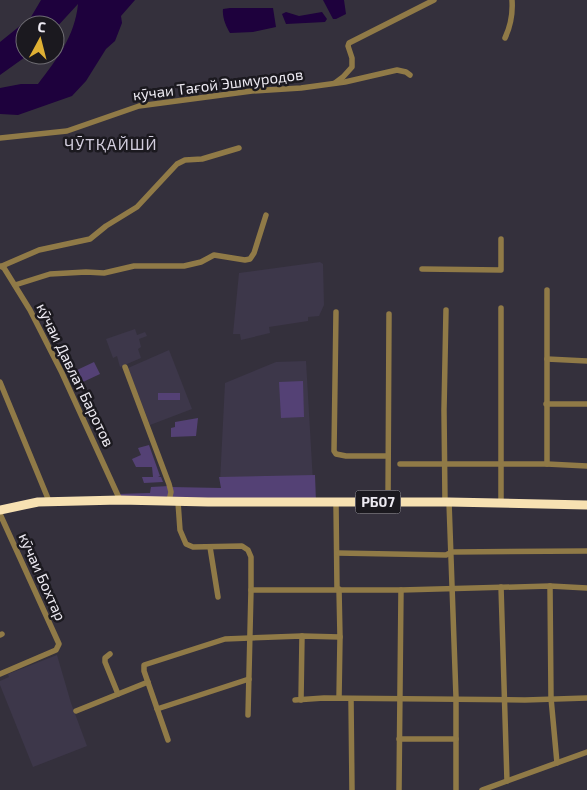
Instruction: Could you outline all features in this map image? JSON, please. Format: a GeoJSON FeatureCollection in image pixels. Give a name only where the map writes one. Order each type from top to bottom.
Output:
{"type":"FeatureCollection","features":[{"type":"Feature","properties":{"kind":"highway","name":"РБ07"},"geometry":{"type":"LineString","coordinates":[[0,508],[48,500],[336,503],[447,502],[587,505]]}},
{"type":"Feature","properties":{"kind":"street"},"geometry":{"type":"LineString","coordinates":[[335,83],[352,67],[352,58],[348,46],[350,43],[434,0]]}},
{"type":"Feature","properties":{"kind":"street"},"geometry":{"type":"LineString","coordinates":[[505,38],[511,26],[512,0]]}},
{"type":"Feature","properties":{"kind":"street","name":"кӯчаи Тағой Эшмуродов"},"geometry":{"type":"LineString","coordinates":[[0,138],[67,132],[138,106],[252,91],[301,88],[345,82],[398,70],[410,74]]}},
{"type":"Feature","properties":{"kind":"street"},"geometry":{"type":"LineString","coordinates":[[1,266],[39,250],[90,239],[106,226],[137,207],[177,164],[185,160],[202,159],[239,148]]}},
{"type":"Feature","properties":{"kind":"street"},"geometry":{"type":"LineString","coordinates":[[15,285],[50,274],[104,273],[134,266],[184,266],[201,262],[214,256],[250,259],[254,253],[266,214]]}},
{"type":"Feature","properties":{"kind":"street"},"geometry":{"type":"LineString","coordinates":[[422,269],[502,270],[501,238]]}},
{"type":"Feature","properties":{"kind":"street","name":"кӯчаи Давлат Баротов"},"geometry":{"type":"LineString","coordinates":[[1,266],[30,310],[62,373],[120,500]]}},
{"type":"Feature","properties":{"kind":"street"},"geometry":{"type":"LineString","coordinates":[[547,464],[548,290]]}},
{"type":"Feature","properties":{"kind":"street"},"geometry":{"type":"LineString","coordinates":[[501,308],[501,503]]}},
{"type":"Feature","properties":{"kind":"street"},"geometry":{"type":"LineString","coordinates":[[446,310],[445,464],[452,552],[456,698],[456,790]]}},
{"type":"Feature","properties":{"kind":"street"},"geometry":{"type":"LineString","coordinates":[[336,312],[334,451],[336,454],[346,456],[388,456]]}},
{"type":"Feature","properties":{"kind":"street"},"geometry":{"type":"LineString","coordinates":[[388,502],[389,314]]}},
{"type":"Feature","properties":{"kind":"street"},"geometry":{"type":"LineString","coordinates":[[547,359],[587,361]]}},
{"type":"Feature","properties":{"kind":"street"},"geometry":{"type":"LineString","coordinates":[[125,367],[168,482],[183,542],[193,547],[242,546],[248,550],[251,557],[248,715]]}},
{"type":"Feature","properties":{"kind":"street"},"geometry":{"type":"LineString","coordinates":[[0,382],[48,500]]}},
{"type":"Feature","properties":{"kind":"street"},"geometry":{"type":"LineString","coordinates":[[546,404],[587,404]]}},
{"type":"Feature","properties":{"kind":"street"},"geometry":{"type":"LineString","coordinates":[[400,464],[547,464],[587,466]]}},
{"type":"Feature","properties":{"kind":"street"},"geometry":{"type":"LineString","coordinates":[[336,503],[340,637],[339,698]]}},
{"type":"Feature","properties":{"kind":"street","name":"кӯчаи Бохтар"},"geometry":{"type":"LineString","coordinates":[[0,514],[59,644],[56,650],[0,674]]}},
{"type":"Feature","properties":{"kind":"street"},"geometry":{"type":"LineString","coordinates":[[210,547],[218,597]]}},
{"type":"Feature","properties":{"kind":"street"},"geometry":{"type":"LineString","coordinates":[[337,553],[446,554],[452,552],[587,550]]}},
{"type":"Feature","properties":{"kind":"street"},"geometry":{"type":"LineString","coordinates":[[251,590],[401,590],[550,586],[587,588]]}},
{"type":"Feature","properties":{"kind":"street"},"geometry":{"type":"LineString","coordinates":[[550,586],[551,698],[557,763]]}},
{"type":"Feature","properties":{"kind":"street"},"geometry":{"type":"LineString","coordinates":[[501,588],[507,781]]}},
{"type":"Feature","properties":{"kind":"street"},"geometry":{"type":"LineString","coordinates":[[399,790],[401,590]]}},
{"type":"Feature","properties":{"kind":"street"},"geometry":{"type":"LineString","coordinates":[[168,740],[143,667],[146,663],[216,641],[302,636],[340,637]]}},
{"type":"Feature","properties":{"kind":"street"},"geometry":{"type":"LineString","coordinates":[[302,636],[298,700],[339,698],[587,698]]}},
{"type":"Feature","properties":{"kind":"street"},"geometry":{"type":"LineString","coordinates":[[110,654],[105,658],[105,662],[118,694]]}},
{"type":"Feature","properties":{"kind":"street"},"geometry":{"type":"LineString","coordinates":[[157,709],[249,679]]}},
{"type":"Feature","properties":{"kind":"street"},"geometry":{"type":"LineString","coordinates":[[76,711],[148,682]]}},
{"type":"Feature","properties":{"kind":"street"},"geometry":{"type":"LineString","coordinates":[[351,698],[352,790]]}},
{"type":"Feature","properties":{"kind":"street"},"geometry":{"type":"LineString","coordinates":[[399,739],[456,740]]}},
{"type":"Feature","properties":{"kind":"street"},"geometry":{"type":"LineString","coordinates":[[482,790],[587,752]]}},
{"type":"Feature","properties":{"kind":"shaded area"},"geometry":{"type":"Polygon","coordinates":[[[41,0],[135,0],[121,16],[122,23],[115,41],[106,49],[86,81],[72,96],[18,115],[0,114],[0,88],[21,84],[38,84],[52,65],[65,65],[65,45],[73,26],[78,4],[65,18],[65,15],[32,15],[41,0]]]}},
{"type":"Feature","properties":{"kind":"shaded area"},"geometry":{"type":"Polygon","coordinates":[[[323,0],[344,0],[346,14],[333,19],[323,0]]]}},
{"type":"Feature","properties":{"kind":"shaded area"},"geometry":{"type":"Polygon","coordinates":[[[273,8],[276,27],[253,32],[230,33],[225,22],[223,9],[273,8]]]}},
{"type":"Feature","properties":{"kind":"shaded area"},"geometry":{"type":"Polygon","coordinates":[[[286,12],[299,16],[322,12],[327,19],[325,22],[286,24],[282,14],[286,12]]]}},
{"type":"Feature","properties":{"kind":"shaded area"},"geometry":{"type":"Polygon","coordinates":[[[15,30],[15,64],[0,75],[0,42],[15,30]]]}},
{"type":"Feature","properties":{"kind":"shaded area"},"geometry":{"type":"Polygon","coordinates":[[[320,262],[323,264],[324,305],[319,316],[308,317],[308,321],[269,327],[270,333],[241,340],[240,334],[233,334],[239,273],[320,262]]]}},
{"type":"Feature","properties":{"kind":"shaded area"},"geometry":{"type":"Polygon","coordinates":[[[135,329],[137,335],[145,332],[147,336],[139,339],[141,347],[138,349],[141,358],[120,367],[117,356],[113,358],[106,339],[135,329]]]}},
{"type":"Feature","properties":{"kind":"shaded area"},"geometry":{"type":"Polygon","coordinates":[[[169,350],[192,409],[150,425],[128,368],[169,350]]]}},
{"type":"Feature","properties":{"kind":"shaded area"},"geometry":{"type":"Polygon","coordinates":[[[306,361],[313,482],[220,482],[225,383],[276,362],[306,361]]]}},
{"type":"Feature","properties":{"kind":"shaded area"},"geometry":{"type":"Polygon","coordinates":[[[94,362],[100,374],[83,382],[77,370],[94,362]]]}},
{"type":"Feature","properties":{"kind":"shaded area"},"geometry":{"type":"Polygon","coordinates":[[[303,381],[304,417],[281,418],[279,382],[303,381]]]}},
{"type":"Feature","properties":{"kind":"shaded area"},"geometry":{"type":"Polygon","coordinates":[[[158,393],[180,393],[180,400],[158,400],[158,393]]]}},
{"type":"Feature","properties":{"kind":"shaded area"},"geometry":{"type":"Polygon","coordinates":[[[198,418],[196,436],[171,437],[171,428],[175,427],[175,422],[198,418]]]}},
{"type":"Feature","properties":{"kind":"shaded area"},"geometry":{"type":"Polygon","coordinates":[[[149,445],[160,476],[158,477],[161,477],[163,482],[144,483],[142,477],[153,477],[152,467],[136,467],[132,459],[141,455],[138,448],[149,445]]]}},
{"type":"Feature","properties":{"kind":"shaded area"},"geometry":{"type":"Polygon","coordinates":[[[315,475],[316,502],[171,500],[171,487],[221,488],[219,477],[315,475]]]}},
{"type":"Feature","properties":{"kind":"shaded area"},"geometry":{"type":"Polygon","coordinates":[[[169,486],[169,501],[120,500],[117,494],[150,493],[151,487],[169,486]]]}},
{"type":"Feature","properties":{"kind":"shaded area"},"geometry":{"type":"Polygon","coordinates":[[[57,655],[71,703],[87,746],[33,767],[0,681],[9,677],[8,674],[57,655]]]}},
{"type":"Feature","properties":{"kind":"district","name":"ЧӮТҚАЙШӢ"},"geometry":{"type":"Point","coordinates":[111,144]}}]}
